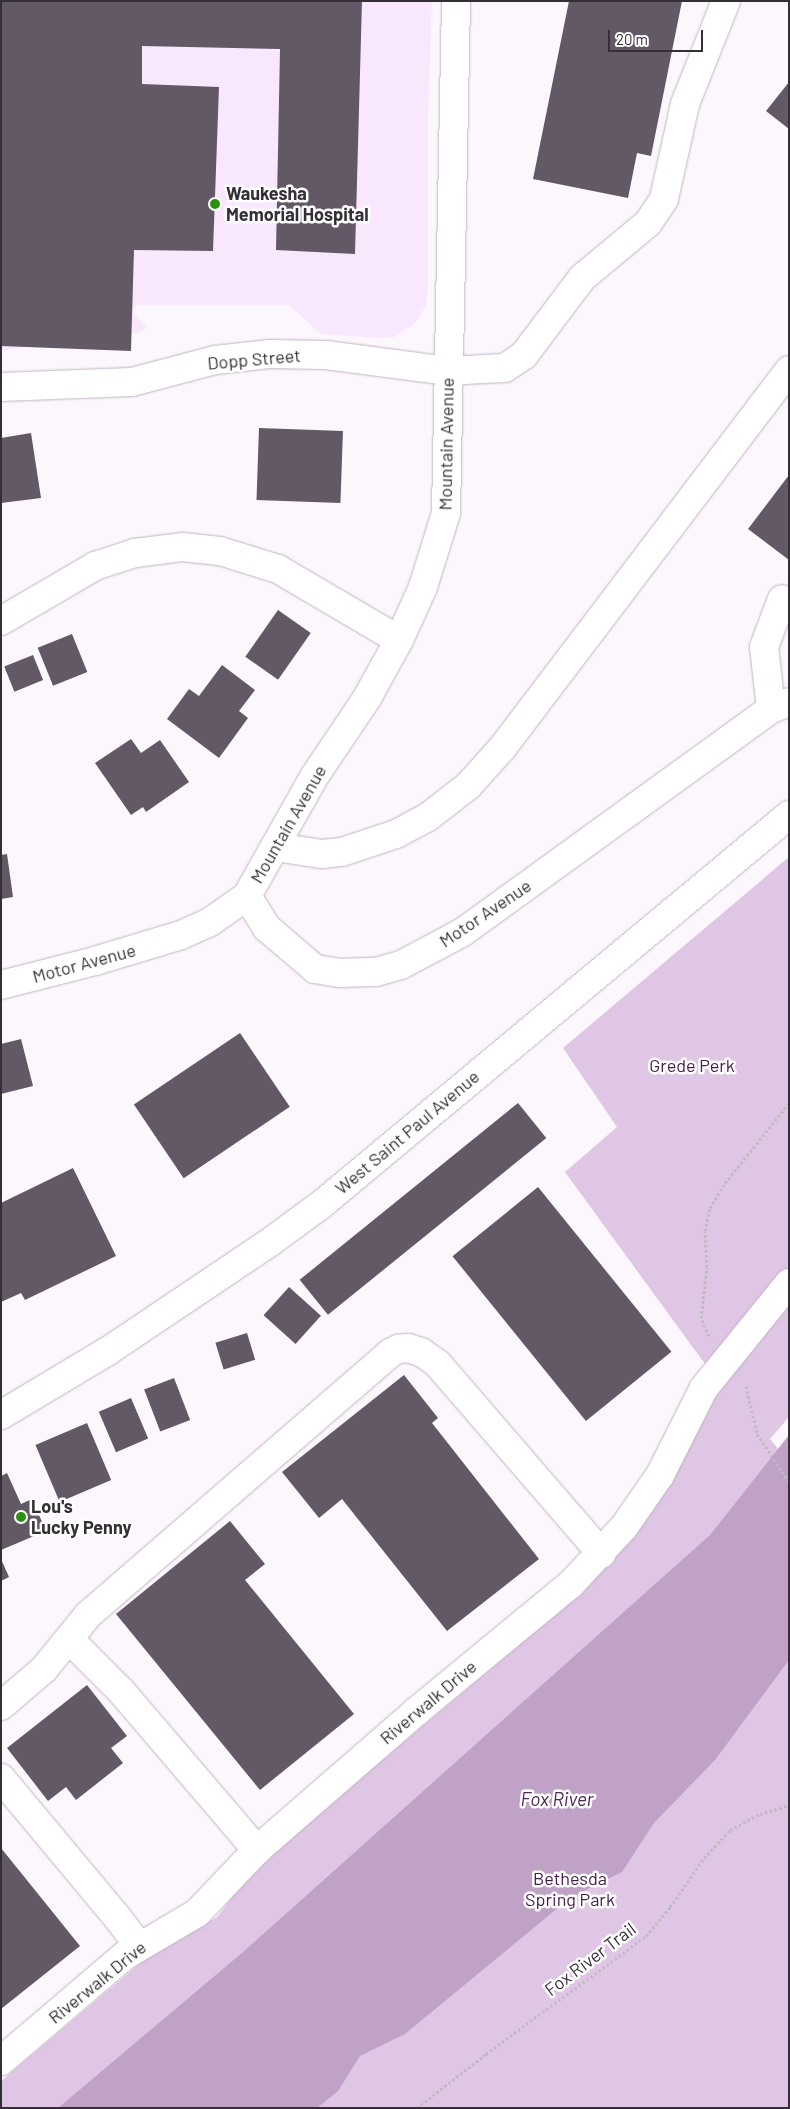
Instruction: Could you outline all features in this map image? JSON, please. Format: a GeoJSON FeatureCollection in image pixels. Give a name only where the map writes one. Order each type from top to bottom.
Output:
{"type":"FeatureCollection","features":[{"type":"Feature","properties":{"kind":"street","name":"Mountain Avenue"},"geometry":{"type":"LineString","coordinates":[[247,896],[314,777],[367,698],[399,640],[423,587],[446,513],[447,371],[456,1]]}},
{"type":"Feature","properties":{"kind":"street","name":"Dopp Street"},"geometry":{"type":"LineString","coordinates":[[1,387],[132,382],[215,360],[270,354],[326,355],[447,371],[505,368],[524,355],[552,314],[582,278],[648,223],[664,199],[684,104],[726,1]]}},
{"type":"Feature","properties":{"kind":"street"},"geometry":{"type":"LineString","coordinates":[[275,847],[322,854],[342,852],[396,834],[428,817],[468,786],[504,747],[789,370]]}},
{"type":"Feature","properties":{"kind":"street"},"geometry":{"type":"LineString","coordinates":[[1,621],[96,566],[135,553],[182,547],[220,551],[278,569],[399,640]]}},
{"type":"Feature","properties":{"kind":"street"},"geometry":{"type":"LineString","coordinates":[[780,706],[764,647],[782,599]]}},
{"type":"Feature","properties":{"kind":"street","name":"Motor Avenue"},"geometry":{"type":"LineString","coordinates":[[1,985],[95,961],[181,935],[210,922],[247,896],[267,928],[315,969],[341,973],[376,972],[402,965],[463,932],[780,706]]}},
{"type":"Feature","properties":{"kind":"street","name":"West Saint Paul Avenue"},"geometry":{"type":"LineString","coordinates":[[1,1415],[108,1351],[273,1240],[315,1209],[789,815]]}},
{"type":"Feature","properties":{"kind":"street","name":"Riverwalk Drive"},"geometry":{"type":"LineString","coordinates":[[1,2061],[124,1956],[197,1913],[257,1850],[418,1710],[571,1584],[602,1554],[624,1527],[660,1475],[704,1388],[789,1283]]}},
{"type":"Feature","properties":{"kind":"street"},"geometry":{"type":"LineString","coordinates":[[1,1706],[38,1676],[88,1615],[390,1353],[398,1349],[408,1348],[420,1352],[437,1363],[602,1554]]}},
{"type":"Feature","properties":{"kind":"street"},"geometry":{"type":"LineString","coordinates":[[69,1639],[122,1692],[257,1850]]}},
{"type":"Feature","properties":{"kind":"street"},"geometry":{"type":"LineString","coordinates":[[1,1778],[139,1946]]}},
{"type":"Feature","properties":{"kind":"path"},"geometry":{"type":"LineString","coordinates":[[710,1338],[701,1318],[708,1267],[705,1231],[710,1208],[725,1183],[789,1103]]}},
{"type":"Feature","properties":{"kind":"path"},"geometry":{"type":"LineString","coordinates":[[744,1380],[757,1434],[789,1482]]}},
{"type":"Feature","properties":{"kind":"path","name":"Fox River Trail"},"geometry":{"type":"LineString","coordinates":[[418,2108],[486,2054],[646,1936],[670,1907],[704,1858],[730,1830],[760,1814],[789,1805]]}},
{"type":"Feature","properties":{"kind":"shaded area","name":"Waukesha Memorial Hospital"},"geometry":{"type":"Polygon","coordinates":[[[1,1],[432,1],[428,121],[428,287],[426,306],[413,325],[394,337],[380,338],[321,334],[289,305],[137,305],[132,312],[147,328],[138,333],[112,333],[1,351],[1,1]]]}},
{"type":"Feature","properties":{"kind":"green space","name":"Bethesda Spring Park"},"geometry":{"type":"Polygon","coordinates":[[[789,857],[789,1417],[770,1439],[789,1462],[789,2108],[1,2108],[1,2081],[152,1953],[217,1917],[256,1866],[545,1623],[620,1552],[675,1471],[721,1380],[702,1360],[565,1172],[617,1127],[563,1048],[789,857]]]}},
{"type":"Feature","properties":{"kind":"water","name":"Fox River"},"geometry":{"type":"Polygon","coordinates":[[[789,1435],[789,1660],[715,1760],[654,1823],[622,1872],[570,1898],[405,2034],[360,2056],[338,2091],[317,2108],[58,2108],[243,1952],[710,1535],[789,1435]]]}},
{"type":"Feature","properties":{"kind":"building","name":"Waukesha Memorial Hospital"},"geometry":{"type":"Polygon","coordinates":[[[1,1],[362,1],[355,254],[276,250],[280,49],[142,46],[142,84],[219,87],[213,251],[134,250],[131,351],[1,346],[1,1]]]}},
{"type":"Feature","properties":{"kind":"building"},"geometry":{"type":"Polygon","coordinates":[[[569,1],[682,1],[651,156],[637,153],[628,198],[533,179],[569,1]]]}},
{"type":"Feature","properties":{"kind":"building"},"geometry":{"type":"Polygon","coordinates":[[[789,82],[789,129],[766,111],[789,82]]]}},
{"type":"Feature","properties":{"kind":"building"},"geometry":{"type":"Polygon","coordinates":[[[259,428],[343,431],[340,503],[256,500],[259,428]]]}},
{"type":"Feature","properties":{"kind":"building"},"geometry":{"type":"Polygon","coordinates":[[[31,433],[41,498],[1,503],[1,438],[31,433]]]}},
{"type":"Feature","properties":{"kind":"building"},"geometry":{"type":"Polygon","coordinates":[[[789,475],[789,560],[748,529],[789,475]]]}},
{"type":"Feature","properties":{"kind":"building"},"geometry":{"type":"Polygon","coordinates":[[[278,610],[311,633],[278,680],[245,657],[278,610]]]}},
{"type":"Feature","properties":{"kind":"building"},"geometry":{"type":"Polygon","coordinates":[[[72,634],[87,672],[53,686],[38,648],[72,634]]]}},
{"type":"Feature","properties":{"kind":"building"},"geometry":{"type":"Polygon","coordinates":[[[33,655],[43,680],[14,692],[4,667],[33,655]]]}},
{"type":"Feature","properties":{"kind":"building"},"geometry":{"type":"Polygon","coordinates":[[[222,665],[255,690],[239,711],[248,718],[219,758],[167,719],[189,689],[199,696],[222,665]]]}},
{"type":"Feature","properties":{"kind":"building"},"geometry":{"type":"Polygon","coordinates":[[[131,739],[141,753],[160,740],[189,782],[146,812],[143,807],[131,815],[95,763],[131,739]]]}},
{"type":"Feature","properties":{"kind":"building"},"geometry":{"type":"Polygon","coordinates":[[[7,854],[13,897],[1,899],[1,855],[7,854]]]}},
{"type":"Feature","properties":{"kind":"building"},"geometry":{"type":"Polygon","coordinates":[[[240,1033],[290,1107],[184,1178],[134,1105],[240,1033]]]}},
{"type":"Feature","properties":{"kind":"building"},"geometry":{"type":"Polygon","coordinates":[[[21,1039],[33,1086],[1,1094],[1,1044],[21,1039]]]}},
{"type":"Feature","properties":{"kind":"building"},"geometry":{"type":"Polygon","coordinates":[[[518,1103],[546,1138],[328,1315],[300,1280],[518,1103]]]}},
{"type":"Feature","properties":{"kind":"building"},"geometry":{"type":"Polygon","coordinates":[[[73,1168],[116,1256],[25,1300],[21,1293],[1,1302],[1,1203],[73,1168]]]}},
{"type":"Feature","properties":{"kind":"building"},"geometry":{"type":"Polygon","coordinates":[[[538,1187],[671,1352],[586,1421],[453,1256],[538,1187]]]}},
{"type":"Feature","properties":{"kind":"building"},"geometry":{"type":"Polygon","coordinates":[[[289,1287],[321,1316],[296,1344],[264,1315],[289,1287]]]}},
{"type":"Feature","properties":{"kind":"building"},"geometry":{"type":"Polygon","coordinates":[[[247,1333],[255,1360],[224,1369],[215,1343],[247,1333]]]}},
{"type":"Feature","properties":{"kind":"building"},"geometry":{"type":"Polygon","coordinates":[[[404,1375],[438,1418],[432,1423],[539,1559],[447,1631],[342,1499],[319,1518],[282,1472],[404,1375]]]}},
{"type":"Feature","properties":{"kind":"building"},"geometry":{"type":"Polygon","coordinates":[[[174,1378],[190,1420],[160,1431],[144,1389],[174,1378]]]}},
{"type":"Feature","properties":{"kind":"building"},"geometry":{"type":"Polygon","coordinates":[[[131,1398],[148,1439],[116,1452],[99,1412],[131,1398]]]}},
{"type":"Feature","properties":{"kind":"building"},"geometry":{"type":"Polygon","coordinates":[[[87,1423],[111,1480],[60,1502],[35,1445],[87,1423]]]}},
{"type":"Feature","properties":{"kind":"building","name":"Lou's Lucky Penny"},"geometry":{"type":"Polygon","coordinates":[[[7,1473],[21,1504],[32,1499],[46,1531],[1,1550],[1,1476],[7,1473]]]}},
{"type":"Feature","properties":{"kind":"building"},"geometry":{"type":"Polygon","coordinates":[[[230,1521],[265,1564],[245,1580],[354,1714],[260,1790],[116,1614],[230,1521]]]}},
{"type":"Feature","properties":{"kind":"building","name":"Lou's Lucky Penny"},"geometry":{"type":"Polygon","coordinates":[[[1,1559],[9,1577],[1,1581],[1,1559]]]}},
{"type":"Feature","properties":{"kind":"building"},"geometry":{"type":"Polygon","coordinates":[[[87,1685],[127,1736],[111,1748],[123,1763],[76,1800],[66,1787],[48,1801],[7,1748],[87,1685]]]}},
{"type":"Feature","properties":{"kind":"building"},"geometry":{"type":"Polygon","coordinates":[[[1,1848],[80,1946],[1,2009],[1,1848]]]}},
{"type":"Feature","properties":{"kind":"place","name":"Waukesha Memorial Hospital"},"geometry":{"type":"Point","coordinates":[215,204]}},
{"type":"Feature","properties":{"kind":"place","name":"Lou's Lucky Penny"},"geometry":{"type":"Point","coordinates":[21,1517]}},
{"type":"Feature","properties":{"kind":"park label","name":"Grede Perk"},"geometry":{"type":"Point","coordinates":[692,1065]}}]}
